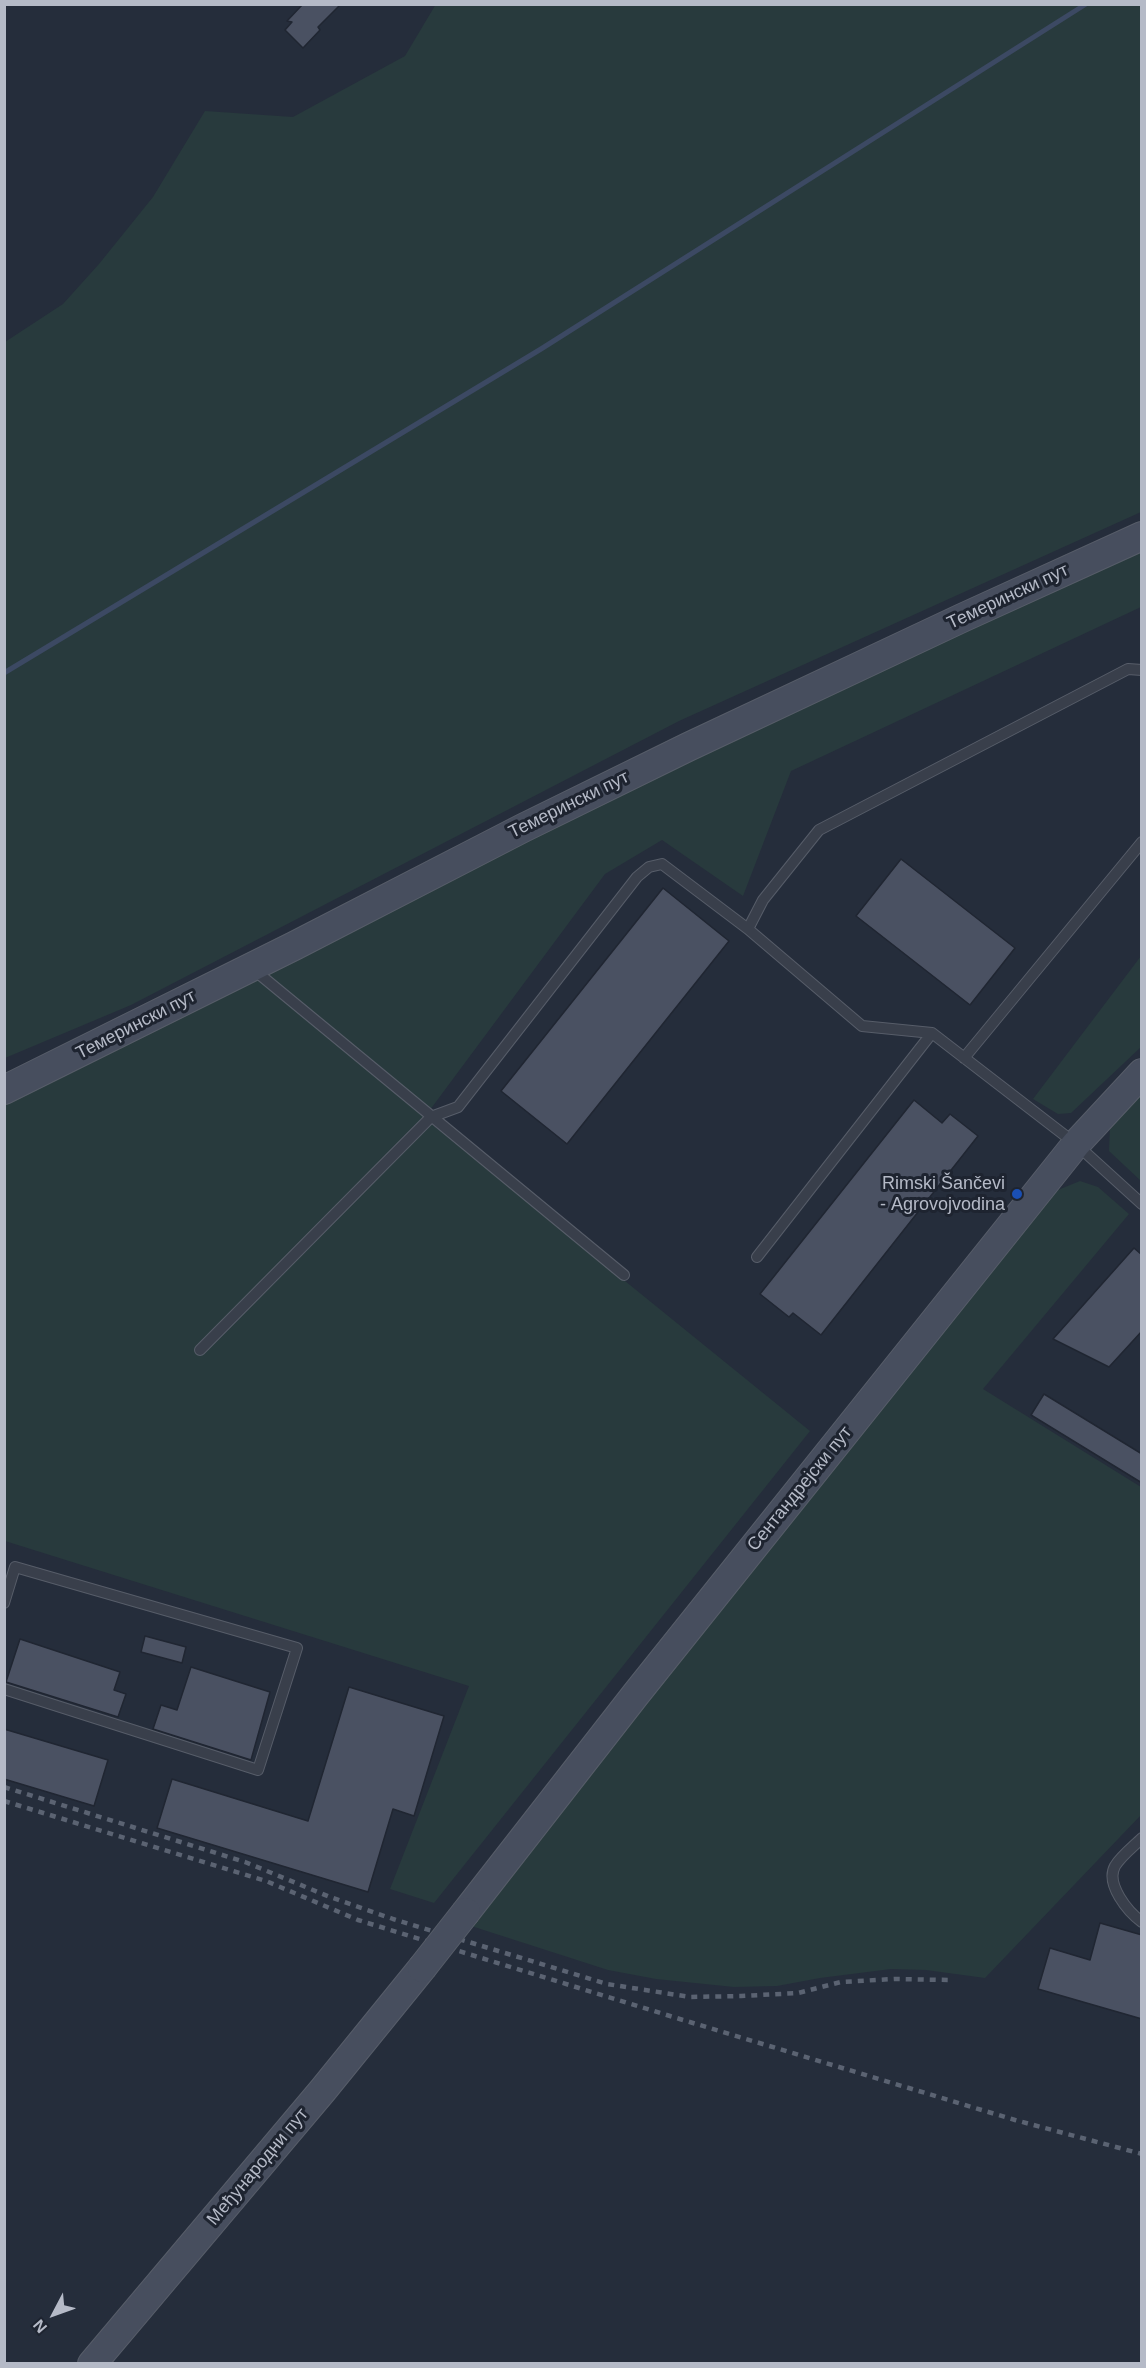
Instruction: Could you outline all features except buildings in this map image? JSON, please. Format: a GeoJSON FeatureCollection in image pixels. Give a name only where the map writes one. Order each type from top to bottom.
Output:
{"type":"FeatureCollection","features":[{"type":"Feature","properties":{"kind":"main road","name":"Темерински пут"},"geometry":{"type":"LineString","coordinates":[[4,1090],[678,752],[1142,536]]}},
{"type":"Feature","properties":{"kind":"main road","name":"Сентандрејски пут"},"geometry":{"type":"LineString","coordinates":[[422,1968],[636,1694],[1076,1144],[1142,1073]]}},
{"type":"Feature","properties":{"kind":"main road","name":"Међународни пут"},"geometry":{"type":"LineString","coordinates":[[92,2364],[323,2090],[422,1968]]}},
{"type":"Feature","properties":{"kind":"lane"},"geometry":{"type":"LineString","coordinates":[[748,929],[763,900],[819,830],[1128,669],[1142,670]]}},
{"type":"Feature","properties":{"kind":"lane"},"geometry":{"type":"LineString","coordinates":[[964,1058],[1142,842]]}},
{"type":"Feature","properties":{"kind":"lane"},"geometry":{"type":"LineString","coordinates":[[200,1350],[431,1117],[458,1107],[637,877],[649,867],[662,864],[748,929],[862,1026],[932,1033],[1076,1144],[1142,1204]]}},
{"type":"Feature","properties":{"kind":"lane"},"geometry":{"type":"LineString","coordinates":[[250,967],[624,1275]]}},
{"type":"Feature","properties":{"kind":"lane"},"geometry":{"type":"LineString","coordinates":[[757,1257],[932,1033]]}},
{"type":"Feature","properties":{"kind":"lane"},"geometry":{"type":"LineString","coordinates":[[4,1603],[15,1567],[297,1648],[258,1770],[4,1689]]}},
{"type":"Feature","properties":{"kind":"lane"},"geometry":{"type":"LineString","coordinates":[[1142,1838],[1114,1866],[1112,1880],[1123,1903],[1142,1922]]}},
{"type":"Feature","properties":{"kind":"shaded area"},"geometry":{"type":"Polygon","coordinates":[[[436,4],[1141,5],[1141,512],[679,721],[131,1005],[5,1058],[5,342],[63,304],[99,264],[153,197],[205,111],[293,117],[405,56],[436,4]]]}},
{"type":"Feature","properties":{"kind":"shaded area"},"geometry":{"type":"Polygon","coordinates":[[[1141,533],[1141,607],[791,771],[743,896],[662,840],[605,874],[424,1118],[810,1431],[434,1903],[390,1889],[469,1686],[5,1541],[5,1087],[1141,533]]]}},
{"type":"Feature","properties":{"kind":"shaded area"},"geometry":{"type":"Polygon","coordinates":[[[1141,956],[1141,1047],[1071,1113],[1058,1114],[1033,1099],[1141,956]]]}},
{"type":"Feature","properties":{"kind":"shaded area"},"geometry":{"type":"Polygon","coordinates":[[[1141,1086],[1141,1181],[1109,1151],[1110,1126],[1141,1086]]]}},
{"type":"Feature","properties":{"kind":"shaded area"},"geometry":{"type":"Polygon","coordinates":[[[1080,1181],[1098,1187],[1129,1214],[983,1389],[1141,1487],[1141,1815],[985,1978],[926,1970],[891,1969],[777,1986],[734,1987],[656,1979],[608,1970],[465,1924],[1053,1192],[1080,1181]]]}},
{"type":"Feature","properties":{"kind":"waterway"},"geometry":{"type":"LineString","coordinates":[[4,673],[541,349],[1086,4]]}},
{"type":"Feature","properties":{"kind":"railway"},"geometry":{"type":"LineString","coordinates":[[4,1787],[245,1862],[330,1897],[393,1919],[607,1984],[690,1997],[798,1993],[841,1982],[894,1979],[951,1980]]}},
{"type":"Feature","properties":{"kind":"railway"},"geometry":{"type":"LineString","coordinates":[[4,1801],[266,1881],[358,1920],[1015,2120],[1142,2154]]}},
{"type":"Feature","properties":{"kind":"place","name":"Rimski Šančevi - Agrovojvodina"},"geometry":{"type":"Point","coordinates":[1017,1194]}}]}
